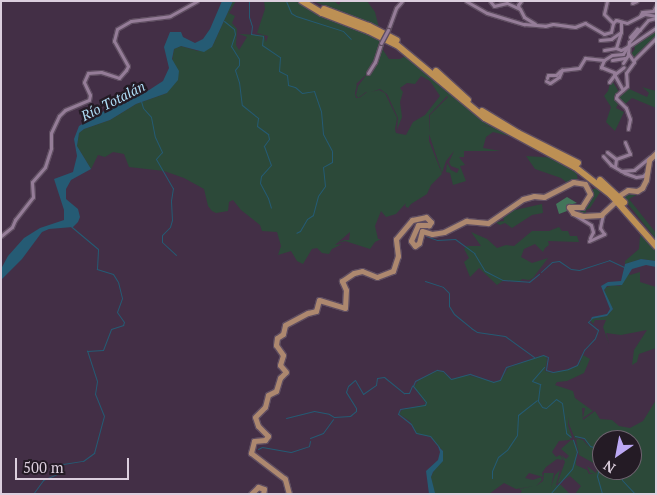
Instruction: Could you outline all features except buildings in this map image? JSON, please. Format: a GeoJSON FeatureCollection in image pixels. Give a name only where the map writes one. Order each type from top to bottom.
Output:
{"type":"FeatureCollection","features":[{"type":"Feature","properties":{"kind":"highway"},"geometry":{"type":"LineString","coordinates":[[302,1],[322,13],[369,31],[397,45],[485,118],[575,167],[616,200],[654,242]]}},
{"type":"Feature","properties":{"kind":"highway"},"geometry":{"type":"LineString","coordinates":[[309,1],[369,26],[399,41],[418,55],[484,113],[577,163],[614,192],[654,242]]}},
{"type":"Feature","properties":{"kind":"main road"},"geometry":{"type":"LineString","coordinates":[[620,196],[628,190],[640,190],[646,180],[646,173],[653,155]]}},
{"type":"Feature","properties":{"kind":"main road"},"geometry":{"type":"LineString","coordinates":[[290,494],[289,484],[285,479],[251,453],[254,441],[263,440],[268,436],[256,422],[255,417],[264,406],[268,396],[276,391],[280,378],[286,372],[280,365],[283,355],[276,345],[277,338],[283,334],[285,325],[316,311],[319,300],[345,308],[346,290],[342,281],[349,276],[362,271],[377,277],[393,271],[398,256],[396,239],[412,220],[426,217],[431,222],[428,225],[421,224],[416,227],[411,243],[416,246],[422,231],[432,234],[444,232],[466,221],[488,223],[523,199],[534,196],[544,197],[568,183],[577,182],[586,185],[590,194],[582,207],[568,207],[570,211],[576,214],[586,216],[603,214],[615,202]]}},
{"type":"Feature","properties":{"kind":"main road"},"geometry":{"type":"LineString","coordinates":[[251,494],[256,488],[261,487],[264,490],[262,494]]}},
{"type":"Feature","properties":{"kind":"street"},"geometry":{"type":"LineString","coordinates":[[1,236],[12,227],[15,220],[33,197],[32,182],[45,168],[51,148],[52,133],[59,116],[65,110],[89,100],[90,95],[84,82],[88,73],[101,72],[119,78],[126,70],[128,66],[114,41],[117,29],[130,21],[170,16],[196,1]]}},
{"type":"Feature","properties":{"kind":"street"},"geometry":{"type":"LineString","coordinates":[[368,73],[375,62],[396,8],[402,1]]}},
{"type":"Feature","properties":{"kind":"street"},"geometry":{"type":"LineString","coordinates":[[466,1],[487,13],[524,24],[545,26],[553,24],[575,27],[585,23],[604,34],[610,32],[616,20],[627,23],[646,14],[656,17]]}},
{"type":"Feature","properties":{"kind":"street"},"geometry":{"type":"LineString","coordinates":[[490,1],[494,6],[507,3],[519,8],[525,18],[535,24]]}},
{"type":"Feature","properties":{"kind":"street"},"geometry":{"type":"LineString","coordinates":[[519,8],[518,5],[521,1]]}},
{"type":"Feature","properties":{"kind":"street"},"geometry":{"type":"LineString","coordinates":[[607,1],[604,14],[614,23]]}},
{"type":"Feature","properties":{"kind":"street"},"geometry":{"type":"LineString","coordinates":[[632,3],[637,1]]}},
{"type":"Feature","properties":{"kind":"street"},"geometry":{"type":"LineString","coordinates":[[640,17],[642,12],[653,11],[656,6]]}},
{"type":"Feature","properties":{"kind":"street"},"geometry":{"type":"LineString","coordinates":[[623,90],[615,74],[600,67],[604,60],[610,56],[623,54],[648,20],[656,17]]}},
{"type":"Feature","properties":{"kind":"street"},"geometry":{"type":"LineString","coordinates":[[616,48],[621,32],[621,22]]}},
{"type":"Feature","properties":{"kind":"street"},"geometry":{"type":"LineString","coordinates":[[604,50],[616,48],[621,50],[656,28]]}},
{"type":"Feature","properties":{"kind":"street"},"geometry":{"type":"LineString","coordinates":[[630,37],[637,29],[640,30]]}},
{"type":"Feature","properties":{"kind":"street"},"geometry":{"type":"LineString","coordinates":[[600,40],[611,39],[621,32]]}},
{"type":"Feature","properties":{"kind":"street"},"geometry":{"type":"LineString","coordinates":[[628,129],[630,119],[626,108],[616,98],[616,94],[623,90],[628,83],[626,73],[634,60],[656,38]]}},
{"type":"Feature","properties":{"kind":"street"},"geometry":{"type":"LineString","coordinates":[[627,47],[628,54],[634,60]]}},
{"type":"Feature","properties":{"kind":"street"},"geometry":{"type":"LineString","coordinates":[[609,82],[624,65],[628,54]]}},
{"type":"Feature","properties":{"kind":"street"},"geometry":{"type":"LineString","coordinates":[[562,70],[559,77],[550,83],[546,79],[548,75],[556,74],[562,70],[579,68],[582,60],[589,57],[604,60]]}},
{"type":"Feature","properties":{"kind":"street"},"geometry":{"type":"LineString","coordinates":[[612,60],[625,58]]}},
{"type":"Feature","properties":{"kind":"street"},"geometry":{"type":"LineString","coordinates":[[616,159],[630,154],[624,142]]}},
{"type":"Feature","properties":{"kind":"street"},"geometry":{"type":"LineString","coordinates":[[607,152],[616,159]]}},
{"type":"Feature","properties":{"kind":"street"},"geometry":{"type":"LineString","coordinates":[[621,171],[634,170],[653,155]]}},
{"type":"Feature","properties":{"kind":"street"},"geometry":{"type":"LineString","coordinates":[[603,156],[621,171],[636,177],[643,176],[646,173]]}},
{"type":"Feature","properties":{"kind":"street"},"geometry":{"type":"LineString","coordinates":[[615,167],[616,159]]}},
{"type":"Feature","properties":{"kind":"street"},"geometry":{"type":"LineString","coordinates":[[576,214],[592,227],[593,232],[589,241],[604,234],[600,228],[603,214]]}},
{"type":"Feature","properties":{"kind":"green space"},"geometry":{"type":"Polygon","coordinates":[[[233,1],[236,1],[229,13],[235,16],[232,23],[237,29],[236,45],[239,50],[247,37],[239,34],[264,35],[266,42],[268,36],[257,33],[265,9],[264,1],[301,1],[385,41],[383,50],[389,59],[400,59],[407,55],[493,127],[479,125],[496,128],[509,136],[493,132],[486,137],[483,148],[501,151],[464,151],[464,157],[459,157],[465,165],[460,166],[466,181],[453,185],[450,173],[446,172],[447,163],[451,170],[457,173],[459,169],[451,166],[449,162],[454,151],[446,161],[442,173],[429,134],[429,141],[442,174],[431,185],[427,194],[408,208],[405,206],[406,203],[396,214],[386,217],[381,211],[375,226],[378,239],[381,239],[375,242],[370,249],[345,241],[338,243],[344,240],[349,240],[350,232],[335,245],[342,244],[332,249],[329,254],[322,253],[317,248],[312,249],[303,264],[297,261],[291,251],[278,255],[281,246],[277,232],[262,231],[260,225],[241,210],[233,200],[229,202],[228,211],[216,213],[208,206],[204,189],[184,178],[164,171],[129,167],[124,154],[113,152],[105,157],[98,155],[91,169],[77,146],[79,133],[84,129],[110,120],[136,104],[167,93],[174,49],[181,46],[198,51],[212,47],[233,1]],[[380,43],[375,62],[368,73],[356,84],[355,93],[356,98],[358,98],[356,95],[358,86],[375,64],[380,43]],[[421,76],[415,84],[407,83],[400,88],[403,92],[400,102],[402,117],[397,130],[398,118],[387,94],[380,89],[371,92],[379,90],[385,93],[397,118],[396,133],[406,135],[413,122],[425,115],[440,96],[430,81],[421,76]],[[447,96],[429,115],[429,134],[430,115],[447,96]]]}},
{"type":"Feature","properties":{"kind":"green space"},"geometry":{"type":"Polygon","coordinates":[[[313,1],[334,1],[339,5],[341,1],[367,1],[375,12],[379,28],[313,1]]]}},
{"type":"Feature","properties":{"kind":"green space"},"geometry":{"type":"Polygon","coordinates":[[[656,29],[656,37],[634,58],[630,55],[635,49],[633,44],[656,29]]]}},
{"type":"Feature","properties":{"kind":"green space"},"geometry":{"type":"Polygon","coordinates":[[[611,79],[619,92],[614,96],[619,102],[616,108],[624,112],[615,131],[606,122],[611,107],[604,96],[608,91],[611,79]]]}},
{"type":"Feature","properties":{"kind":"green space"},"geometry":{"type":"Polygon","coordinates":[[[642,87],[656,91],[656,108],[632,98],[624,105],[617,97],[627,88],[647,97],[649,93],[642,87]]]}},
{"type":"Feature","properties":{"kind":"green space"},"geometry":{"type":"Polygon","coordinates":[[[526,156],[557,158],[576,170],[578,181],[566,182],[561,178],[535,169],[526,156]]]}},
{"type":"Feature","properties":{"kind":"green space"},"geometry":{"type":"Polygon","coordinates":[[[649,176],[648,184],[644,191],[629,199],[656,233],[656,261],[641,259],[625,264],[625,261],[639,249],[640,236],[644,235],[651,242],[655,238],[620,194],[637,192],[649,176]]]}},
{"type":"Feature","properties":{"kind":"green space"},"geometry":{"type":"Polygon","coordinates":[[[593,189],[602,189],[590,208],[586,210],[586,215],[577,214],[570,207],[577,208],[591,197],[593,189]]]}},
{"type":"Feature","properties":{"kind":"green space"},"geometry":{"type":"Polygon","coordinates":[[[560,190],[544,200],[535,198],[517,206],[515,210],[542,204],[543,213],[532,215],[512,228],[505,223],[500,225],[495,222],[504,221],[502,214],[521,201],[535,196],[543,198],[560,190]]]}},
{"type":"Feature","properties":{"kind":"green space"},"geometry":{"type":"Polygon","coordinates":[[[567,197],[577,203],[568,205],[567,211],[559,214],[556,204],[567,197]]]}},
{"type":"Feature","properties":{"kind":"green space"},"geometry":{"type":"Polygon","coordinates":[[[559,227],[562,231],[568,231],[570,236],[577,236],[579,242],[548,241],[549,245],[543,252],[535,244],[524,249],[521,257],[532,263],[548,258],[533,278],[529,280],[522,279],[519,282],[504,280],[497,285],[479,268],[470,277],[464,262],[469,258],[464,249],[467,246],[481,246],[471,232],[487,239],[497,248],[506,245],[514,246],[532,231],[549,231],[559,227]]]}},
{"type":"Feature","properties":{"kind":"green space"},"geometry":{"type":"Polygon","coordinates":[[[640,272],[640,282],[656,287],[656,348],[639,354],[637,362],[632,365],[634,350],[647,330],[621,335],[606,333],[609,344],[603,327],[606,320],[595,320],[593,324],[591,319],[607,316],[613,309],[605,295],[605,288],[612,285],[620,286],[628,273],[630,275],[640,272]]]}},
{"type":"Feature","properties":{"kind":"green space"},"geometry":{"type":"Polygon","coordinates":[[[583,355],[590,359],[584,373],[567,381],[557,382],[555,385],[573,391],[575,398],[593,411],[583,418],[585,408],[582,408],[583,420],[595,411],[600,419],[612,420],[619,426],[630,428],[643,421],[656,400],[656,494],[575,494],[581,486],[570,476],[557,484],[565,462],[561,455],[566,459],[569,456],[561,449],[571,440],[574,440],[577,447],[576,465],[592,474],[592,480],[642,480],[642,430],[592,430],[592,462],[579,455],[576,440],[578,438],[583,440],[590,448],[584,439],[579,437],[575,439],[569,424],[569,417],[568,425],[572,437],[569,440],[559,441],[552,452],[556,457],[560,455],[563,460],[557,459],[546,467],[542,473],[543,477],[529,473],[525,478],[533,480],[541,477],[542,480],[536,486],[543,481],[544,473],[554,473],[551,487],[555,475],[560,470],[556,485],[561,485],[570,494],[520,494],[522,491],[519,489],[534,486],[516,489],[504,483],[489,494],[434,494],[431,477],[443,451],[431,437],[417,434],[410,421],[399,414],[402,410],[426,404],[414,387],[418,381],[436,371],[443,372],[451,379],[467,375],[495,382],[501,380],[508,368],[540,356],[546,356],[545,371],[552,373],[579,365],[583,355]]]}},
{"type":"Feature","properties":{"kind":"water"},"geometry":{"type":"Polygon","coordinates":[[[222,1],[233,1],[212,47],[204,52],[181,46],[174,49],[172,59],[179,71],[178,80],[167,93],[136,104],[110,120],[84,129],[79,133],[77,146],[91,169],[71,180],[66,189],[66,199],[78,209],[80,217],[78,222],[73,227],[49,229],[42,232],[22,259],[1,280],[1,269],[8,256],[24,238],[40,228],[64,220],[64,210],[54,179],[73,172],[77,156],[74,139],[79,126],[119,102],[146,92],[163,81],[169,68],[164,47],[170,32],[181,32],[183,37],[195,43],[203,39],[210,29],[222,1]]]}},
{"type":"Feature","properties":{"kind":"water"},"geometry":{"type":"Polygon","coordinates":[[[641,259],[656,261],[656,267],[646,265],[632,269],[622,285],[607,286],[604,290],[613,309],[607,316],[591,319],[592,317],[607,314],[610,309],[601,286],[608,282],[621,281],[625,264],[641,259]]]}},
{"type":"Feature","properties":{"kind":"water"},"geometry":{"type":"Polygon","coordinates":[[[438,446],[443,451],[443,461],[431,477],[435,493],[429,494],[426,471],[438,460],[440,452],[438,446]]]}},
{"type":"Feature","properties":{"kind":"waterway"},"geometry":{"type":"LineString","coordinates":[[249,1],[251,34],[263,36],[262,45],[280,57],[279,71],[287,75],[288,85],[295,87],[302,93],[314,91],[321,111],[323,134],[332,151],[332,162],[323,167],[325,186],[318,196],[313,215],[307,219],[300,231],[296,233]]}},
{"type":"Feature","properties":{"kind":"waterway"},"geometry":{"type":"LineString","coordinates":[[286,1],[291,13],[296,16],[343,31],[351,39]]}},
{"type":"Feature","properties":{"kind":"waterway"},"geometry":{"type":"LineString","coordinates":[[224,21],[234,29],[235,34],[231,46],[239,59],[239,65],[235,70],[239,82],[242,105],[258,118],[257,126],[268,134],[269,139],[264,146],[271,165],[261,176],[260,183],[271,208]]}},
{"type":"Feature","properties":{"kind":"waterway","name":"Río Totalán"},"geometry":{"type":"LineString","coordinates":[[141,101],[143,108],[151,117],[155,137],[162,152],[156,159],[173,188],[171,201],[172,220],[170,227],[162,235],[162,242],[176,255]]}},
{"type":"Feature","properties":{"kind":"waterway"},"geometry":{"type":"LineString","coordinates":[[33,494],[43,480],[57,474],[63,464],[83,461],[94,453],[104,416],[95,394],[97,381],[87,351],[103,350],[111,329],[123,325],[124,322],[117,312],[122,298],[118,282],[113,274],[97,269],[98,249],[71,226]]}},
{"type":"Feature","properties":{"kind":"waterway"},"geometry":{"type":"LineString","coordinates":[[426,236],[437,240],[455,239],[474,253],[485,271],[503,280],[529,282],[539,274]]}},
{"type":"Feature","properties":{"kind":"waterway"},"geometry":{"type":"LineString","coordinates":[[541,272],[552,262],[559,261],[571,269],[579,270],[609,260],[624,267]]}},
{"type":"Feature","properties":{"kind":"waterway"},"geometry":{"type":"LineString","coordinates":[[425,281],[443,287],[449,293],[449,306],[454,314],[471,328],[477,332],[505,336],[534,357]]}},
{"type":"Feature","properties":{"kind":"waterway"},"geometry":{"type":"LineString","coordinates":[[439,447],[430,436],[416,433],[411,424],[398,414],[400,409],[425,405],[426,402],[413,386],[415,381],[437,370],[443,371],[451,379],[470,374],[493,382],[500,380],[506,367],[543,355],[548,357],[546,370],[553,372],[568,369],[577,365],[584,350],[595,338],[598,330],[588,322],[592,318]]}},
{"type":"Feature","properties":{"kind":"waterway"},"geometry":{"type":"LineString","coordinates":[[544,367],[532,381],[540,384],[538,401],[542,407],[546,408],[556,399],[562,403],[566,433],[571,437]]}},
{"type":"Feature","properties":{"kind":"waterway"},"geometry":{"type":"LineString","coordinates":[[286,418],[314,411],[334,417],[350,416],[356,411],[356,408],[346,392],[348,386],[355,380],[363,394],[376,385],[377,378],[384,377],[404,393],[409,393],[412,386]]}},
{"type":"Feature","properties":{"kind":"waterway"},"geometry":{"type":"LineString","coordinates":[[492,478],[492,471],[498,457],[507,450],[517,435],[518,415],[537,400]]}},
{"type":"Feature","properties":{"kind":"waterway"},"geometry":{"type":"LineString","coordinates":[[310,438],[323,433],[333,419]]}},
{"type":"Feature","properties":{"kind":"waterway"},"geometry":{"type":"LineString","coordinates":[[575,436],[584,438],[592,447]]}},
{"type":"Feature","properties":{"kind":"waterway"},"geometry":{"type":"LineString","coordinates":[[550,494],[572,469],[577,452],[573,440]]}},
{"type":"Feature","properties":{"kind":"waterway"},"geometry":{"type":"LineString","coordinates":[[258,449],[262,447],[291,452],[309,446],[310,441]]}},
{"type":"Feature","properties":{"kind":"waterway"},"geometry":{"type":"LineString","coordinates":[[598,480],[602,494]]}},
{"type":"Feature","properties":{"kind":"waterway"},"geometry":{"type":"LineString","coordinates":[[622,480],[635,494]]}}]}
